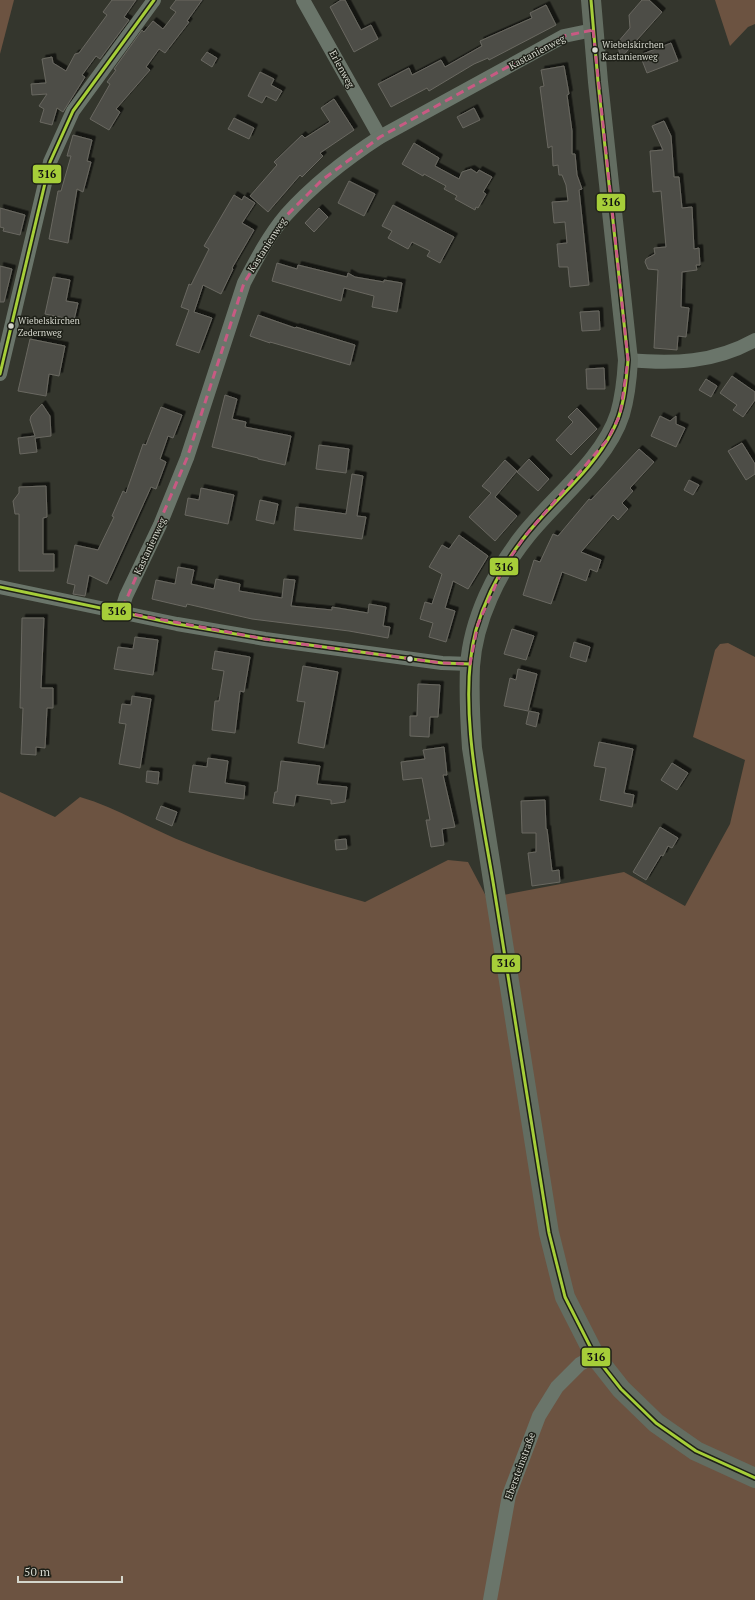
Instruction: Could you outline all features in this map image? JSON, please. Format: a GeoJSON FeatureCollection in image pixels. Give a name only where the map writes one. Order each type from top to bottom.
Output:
{"type":"FeatureCollection","features":[{"type":"Feature","properties":{"kind":"street"},"geometry":{"type":"LineString","coordinates":[[0,374],[50,162],[60,136],[73,111],[154,0]]}},
{"type":"Feature","properties":{"kind":"street","name":"Erlenweg"},"geometry":{"type":"LineString","coordinates":[[303,0],[380,137]]}},
{"type":"Feature","properties":{"kind":"street"},"geometry":{"type":"LineString","coordinates":[[592,0],[593,30],[628,360],[626,384],[620,415],[608,439],[593,460],[525,536],[504,567],[478,624],[470,664],[469,703],[472,748],[549,1233],[565,1297],[596,1356],[621,1389],[656,1423],[696,1451],[755,1478]]}},
{"type":"Feature","properties":{"kind":"street","name":"Kastanienweg"},"geometry":{"type":"LineString","coordinates":[[121,612],[126,596],[160,525],[187,458],[244,283],[256,260],[286,216],[317,185],[360,150],[380,137],[564,36],[593,30]]}},
{"type":"Feature","properties":{"kind":"street"},"geometry":{"type":"LineString","coordinates":[[628,360],[658,362],[687,361],[719,356],[755,340]]}},
{"type":"Feature","properties":{"kind":"street"},"geometry":{"type":"LineString","coordinates":[[0,587],[177,624],[442,663],[470,664]]}},
{"type":"Feature","properties":{"kind":"street","name":"Ebersteinstraße"},"geometry":{"type":"LineString","coordinates":[[490,1600],[509,1495],[539,1416],[557,1387],[580,1364],[596,1356]]}},
{"type":"Feature","properties":{"kind":"highlighted area"},"geometry":{"type":"Polygon","coordinates":[[[593,30],[628,360],[620,415],[608,439],[525,536],[504,567],[478,624],[470,664],[442,663],[265,639],[121,612],[187,458],[244,283],[286,216],[322,180],[380,137],[564,36],[593,30]]]}},
{"type":"Feature","properties":{"kind":"shaded area"},"geometry":{"type":"Polygon","coordinates":[[[0,0],[14,0],[0,54],[0,0]]]}},
{"type":"Feature","properties":{"kind":"shaded area"},"geometry":{"type":"Polygon","coordinates":[[[715,0],[755,0],[755,24],[748,27],[730,46],[715,0]]]}},
{"type":"Feature","properties":{"kind":"shaded area"},"geometry":{"type":"Polygon","coordinates":[[[728,643],[755,657],[755,1600],[0,1600],[0,792],[55,817],[80,797],[108,807],[175,838],[232,860],[365,902],[448,860],[468,862],[487,898],[624,872],[685,906],[730,824],[745,760],[693,737],[715,650],[720,644],[728,643]]]}},
{"type":"Feature","properties":{"kind":"building"},"geometry":{"type":"Polygon","coordinates":[[[112,0],[136,0],[124,17],[129,20],[100,59],[96,56],[82,75],[85,77],[63,112],[57,108],[52,125],[40,122],[44,109],[39,106],[47,94],[32,95],[31,84],[46,83],[42,59],[52,57],[53,63],[66,71],[75,54],[79,53],[107,15],[103,12],[112,0]]]}},
{"type":"Feature","properties":{"kind":"building"},"geometry":{"type":"Polygon","coordinates":[[[176,0],[202,0],[187,21],[189,22],[165,53],[159,49],[146,67],[150,70],[116,109],[120,112],[109,130],[90,119],[110,84],[107,82],[116,70],[114,69],[142,30],[144,32],[153,21],[163,29],[176,12],[170,8],[176,0]]]}},
{"type":"Feature","properties":{"kind":"building"},"geometry":{"type":"Polygon","coordinates":[[[341,0],[345,0],[361,30],[371,25],[378,39],[354,52],[330,7],[341,0]]]}},
{"type":"Feature","properties":{"kind":"building"},"geometry":{"type":"Polygon","coordinates":[[[642,0],[649,0],[662,12],[620,59],[618,42],[630,28],[629,15],[642,0]]]}},
{"type":"Feature","properties":{"kind":"building"},"geometry":{"type":"Polygon","coordinates":[[[546,5],[556,25],[489,60],[488,58],[474,64],[429,91],[427,88],[391,107],[378,84],[409,68],[412,75],[441,60],[445,67],[482,46],[480,41],[532,18],[530,13],[546,5]]]}},
{"type":"Feature","properties":{"kind":"building"},"geometry":{"type":"Polygon","coordinates":[[[671,43],[678,61],[647,73],[640,55],[671,43]]]}},
{"type":"Feature","properties":{"kind":"building"},"geometry":{"type":"Polygon","coordinates":[[[207,52],[217,58],[212,67],[201,60],[207,52]]]}},
{"type":"Feature","properties":{"kind":"building"},"geometry":{"type":"Polygon","coordinates":[[[564,66],[569,94],[567,95],[572,131],[572,154],[575,154],[577,175],[582,189],[579,190],[589,285],[570,287],[568,267],[559,267],[557,244],[567,243],[565,222],[554,223],[552,202],[568,201],[566,185],[562,175],[559,175],[558,165],[553,166],[552,146],[548,148],[540,87],[544,86],[541,70],[564,66]]]}},
{"type":"Feature","properties":{"kind":"building"},"geometry":{"type":"Polygon","coordinates":[[[260,72],[274,79],[271,85],[282,91],[276,101],[266,96],[262,103],[248,96],[260,72]]]}},
{"type":"Feature","properties":{"kind":"building"},"geometry":{"type":"Polygon","coordinates":[[[334,99],[354,130],[320,153],[323,156],[302,177],[300,175],[268,212],[250,196],[277,165],[274,162],[302,135],[305,138],[330,122],[321,108],[334,99]]]}},
{"type":"Feature","properties":{"kind":"building"},"geometry":{"type":"Polygon","coordinates":[[[474,108],[480,120],[463,128],[457,117],[474,108]]]}},
{"type":"Feature","properties":{"kind":"building"},"geometry":{"type":"Polygon","coordinates":[[[234,118],[254,128],[249,139],[228,129],[234,118]]]}},
{"type":"Feature","properties":{"kind":"building"},"geometry":{"type":"Polygon","coordinates":[[[664,121],[671,136],[674,177],[679,177],[682,208],[692,207],[694,249],[699,248],[700,265],[696,265],[697,270],[682,272],[681,307],[689,308],[686,337],[678,336],[677,350],[654,348],[658,270],[648,269],[645,262],[646,259],[655,254],[654,248],[666,247],[661,191],[653,192],[650,151],[663,150],[652,126],[664,121]]]}},
{"type":"Feature","properties":{"kind":"building"},"geometry":{"type":"Polygon","coordinates":[[[73,135],[92,140],[87,161],[91,162],[83,192],[77,189],[68,243],[49,239],[58,191],[61,191],[71,156],[67,156],[73,135]]]}},
{"type":"Feature","properties":{"kind":"building"},"geometry":{"type":"Polygon","coordinates":[[[414,143],[439,158],[435,166],[459,179],[462,172],[471,169],[477,173],[479,170],[492,177],[483,192],[486,194],[478,208],[476,207],[475,210],[455,199],[457,196],[444,189],[446,186],[424,174],[423,176],[402,164],[414,143]]]}},
{"type":"Feature","properties":{"kind":"building"},"geometry":{"type":"Polygon","coordinates":[[[349,181],[375,194],[364,216],[338,203],[349,181]]]}},
{"type":"Feature","properties":{"kind":"building"},"geometry":{"type":"Polygon","coordinates":[[[234,195],[242,200],[244,196],[255,203],[242,223],[254,230],[232,268],[233,269],[221,294],[203,285],[194,312],[212,318],[199,353],[176,345],[189,310],[181,307],[189,284],[191,285],[209,249],[204,246],[234,195]]]}},
{"type":"Feature","properties":{"kind":"building"},"geometry":{"type":"Polygon","coordinates":[[[393,205],[454,237],[440,263],[427,256],[430,251],[412,242],[408,249],[388,238],[392,231],[382,226],[393,205]]]}},
{"type":"Feature","properties":{"kind":"building"},"geometry":{"type":"Polygon","coordinates":[[[0,208],[25,215],[20,235],[3,231],[4,228],[0,227],[0,208]]]}},
{"type":"Feature","properties":{"kind":"building"},"geometry":{"type":"Polygon","coordinates":[[[319,208],[328,217],[314,232],[305,223],[319,208]]]}},
{"type":"Feature","properties":{"kind":"building"},"geometry":{"type":"Polygon","coordinates":[[[277,263],[297,269],[298,265],[347,277],[348,273],[355,277],[384,282],[384,280],[402,283],[397,312],[372,307],[374,296],[344,288],[341,301],[272,281],[277,263]]]}},
{"type":"Feature","properties":{"kind":"building"},"geometry":{"type":"Polygon","coordinates":[[[0,266],[12,269],[4,302],[0,302],[0,266]]]}},
{"type":"Feature","properties":{"kind":"building"},"geometry":{"type":"Polygon","coordinates":[[[53,277],[70,280],[66,301],[78,303],[74,320],[45,314],[53,277]]]}},
{"type":"Feature","properties":{"kind":"building"},"geometry":{"type":"Polygon","coordinates":[[[599,311],[600,330],[582,331],[580,312],[599,311]]]}},
{"type":"Feature","properties":{"kind":"building"},"geometry":{"type":"Polygon","coordinates":[[[258,315],[295,328],[296,327],[355,345],[350,365],[250,336],[258,315]]]}},
{"type":"Feature","properties":{"kind":"building"},"geometry":{"type":"Polygon","coordinates":[[[30,339],[65,346],[59,376],[49,374],[46,396],[18,391],[30,339]]]}},
{"type":"Feature","properties":{"kind":"building"},"geometry":{"type":"Polygon","coordinates":[[[604,368],[605,389],[587,389],[586,369],[604,368]]]}},
{"type":"Feature","properties":{"kind":"building"},"geometry":{"type":"Polygon","coordinates":[[[732,376],[755,392],[755,400],[743,417],[733,410],[737,405],[720,393],[732,376]]]}},
{"type":"Feature","properties":{"kind":"building"},"geometry":{"type":"Polygon","coordinates":[[[706,379],[717,386],[711,397],[699,390],[706,379]]]}},
{"type":"Feature","properties":{"kind":"building"},"geometry":{"type":"Polygon","coordinates":[[[225,395],[237,399],[232,419],[246,422],[245,427],[291,436],[285,465],[212,447],[225,395]]]}},
{"type":"Feature","properties":{"kind":"building"},"geometry":{"type":"Polygon","coordinates":[[[42,404],[50,416],[51,436],[35,438],[37,452],[20,454],[18,438],[35,436],[30,420],[31,416],[42,404]]]}},
{"type":"Feature","properties":{"kind":"building"},"geometry":{"type":"Polygon","coordinates":[[[161,407],[182,415],[173,438],[168,436],[160,459],[166,462],[156,489],[151,487],[107,584],[89,575],[85,596],[73,594],[75,585],[67,583],[75,545],[98,550],[114,517],[112,516],[123,491],[126,493],[143,444],[146,445],[161,407]]]}},
{"type":"Feature","properties":{"kind":"building"},"geometry":{"type":"Polygon","coordinates":[[[577,408],[597,429],[571,455],[556,440],[573,422],[568,417],[577,408]]]}},
{"type":"Feature","properties":{"kind":"building"},"geometry":{"type":"Polygon","coordinates":[[[660,416],[670,421],[676,416],[676,424],[685,428],[676,447],[651,436],[660,416]]]}},
{"type":"Feature","properties":{"kind":"building"},"geometry":{"type":"Polygon","coordinates":[[[742,443],[755,464],[755,474],[746,480],[728,451],[742,443]]]}},
{"type":"Feature","properties":{"kind":"building"},"geometry":{"type":"Polygon","coordinates":[[[319,445],[349,449],[346,473],[316,469],[319,445]]]}},
{"type":"Feature","properties":{"kind":"building"},"geometry":{"type":"Polygon","coordinates":[[[639,449],[654,462],[630,488],[633,491],[622,503],[628,509],[618,520],[613,515],[581,552],[601,560],[597,572],[590,569],[586,581],[562,572],[551,604],[523,595],[534,560],[540,562],[553,534],[558,536],[589,499],[591,500],[639,449]]]}},
{"type":"Feature","properties":{"kind":"building"},"geometry":{"type":"Polygon","coordinates":[[[529,459],[549,479],[538,491],[517,472],[529,459]]]}},
{"type":"Feature","properties":{"kind":"building"},"geometry":{"type":"Polygon","coordinates":[[[505,460],[517,471],[495,497],[517,516],[495,541],[469,517],[491,493],[482,486],[505,460]]]}},
{"type":"Feature","properties":{"kind":"building"},"geometry":{"type":"Polygon","coordinates":[[[352,474],[363,476],[357,516],[366,517],[362,539],[294,530],[296,507],[346,514],[352,474]]]}},
{"type":"Feature","properties":{"kind":"building"},"geometry":{"type":"Polygon","coordinates":[[[689,480],[699,485],[693,495],[684,490],[689,480]]]}},
{"type":"Feature","properties":{"kind":"building"},"geometry":{"type":"Polygon","coordinates":[[[46,486],[47,517],[43,518],[43,554],[54,554],[54,571],[19,571],[19,514],[15,514],[13,501],[19,493],[19,487],[46,486]]]}},
{"type":"Feature","properties":{"kind":"building"},"geometry":{"type":"Polygon","coordinates":[[[201,488],[234,495],[228,524],[185,515],[188,498],[199,500],[201,488]]]}},
{"type":"Feature","properties":{"kind":"building"},"geometry":{"type":"Polygon","coordinates":[[[260,500],[278,504],[274,524],[256,520],[260,500]]]}},
{"type":"Feature","properties":{"kind":"building"},"geometry":{"type":"Polygon","coordinates":[[[459,535],[488,556],[468,589],[453,581],[445,608],[455,611],[446,642],[429,637],[433,623],[420,619],[425,602],[432,604],[442,574],[429,567],[442,545],[449,549],[459,535]]]}},
{"type":"Feature","properties":{"kind":"building"},"geometry":{"type":"Polygon","coordinates":[[[178,567],[194,570],[191,584],[214,589],[216,579],[240,584],[239,591],[282,598],[284,579],[295,580],[291,606],[332,610],[332,607],[368,613],[369,604],[386,607],[383,626],[390,627],[388,638],[349,631],[252,619],[187,604],[186,607],[152,599],[156,580],[175,584],[178,567]]]}},
{"type":"Feature","properties":{"kind":"building"},"geometry":{"type":"Polygon","coordinates":[[[22,618],[44,618],[41,688],[53,688],[53,708],[47,708],[45,748],[36,747],[36,755],[21,754],[23,708],[20,708],[22,618]]]}},
{"type":"Feature","properties":{"kind":"building"},"geometry":{"type":"Polygon","coordinates":[[[512,629],[534,636],[526,660],[504,654],[512,629]]]}},
{"type":"Feature","properties":{"kind":"building"},"geometry":{"type":"Polygon","coordinates":[[[135,637],[158,640],[153,675],[114,669],[118,647],[133,649],[135,637]]]}},
{"type":"Feature","properties":{"kind":"building"},"geometry":{"type":"Polygon","coordinates":[[[574,642],[590,647],[586,662],[570,657],[574,642]]]}},
{"type":"Feature","properties":{"kind":"building"},"geometry":{"type":"Polygon","coordinates":[[[215,651],[250,657],[244,692],[240,691],[235,733],[212,730],[215,701],[219,701],[224,671],[212,669],[215,651]]]}},
{"type":"Feature","properties":{"kind":"building"},"geometry":{"type":"Polygon","coordinates":[[[303,666],[338,672],[324,748],[298,743],[305,702],[297,701],[303,666]]]}},
{"type":"Feature","properties":{"kind":"building"},"geometry":{"type":"Polygon","coordinates":[[[518,669],[537,674],[528,711],[504,706],[510,678],[516,680],[518,669]]]}},
{"type":"Feature","properties":{"kind":"building"},"geometry":{"type":"Polygon","coordinates":[[[418,684],[440,685],[438,717],[430,717],[429,737],[410,736],[410,716],[417,716],[418,684]]]}},
{"type":"Feature","properties":{"kind":"building"},"geometry":{"type":"Polygon","coordinates":[[[132,696],[151,699],[140,768],[119,764],[126,724],[119,723],[122,704],[131,705],[132,696]]]}},
{"type":"Feature","properties":{"kind":"building"},"geometry":{"type":"Polygon","coordinates":[[[529,711],[539,713],[536,727],[526,724],[529,711]]]}},
{"type":"Feature","properties":{"kind":"building"},"geometry":{"type":"Polygon","coordinates":[[[599,742],[633,749],[624,793],[634,795],[632,807],[600,800],[606,768],[594,766],[599,742]]]}},
{"type":"Feature","properties":{"kind":"building"},"geometry":{"type":"Polygon","coordinates":[[[444,747],[447,775],[443,775],[455,827],[442,829],[444,845],[431,847],[426,820],[430,820],[422,778],[403,780],[401,762],[425,759],[423,750],[444,747]]]}},
{"type":"Feature","properties":{"kind":"building"},"geometry":{"type":"Polygon","coordinates":[[[208,758],[228,761],[225,783],[245,786],[244,799],[189,792],[193,765],[207,767],[208,758]]]}},
{"type":"Feature","properties":{"kind":"building"},"geometry":{"type":"Polygon","coordinates":[[[281,761],[320,766],[317,784],[347,787],[345,802],[331,804],[331,800],[296,795],[294,806],[273,803],[275,792],[277,792],[281,761]]]}},
{"type":"Feature","properties":{"kind":"building"},"geometry":{"type":"Polygon","coordinates":[[[672,763],[688,773],[677,790],[661,780],[672,763]]]}},
{"type":"Feature","properties":{"kind":"building"},"geometry":{"type":"Polygon","coordinates":[[[147,771],[159,772],[158,784],[146,782],[147,771]]]}},
{"type":"Feature","properties":{"kind":"building"},"geometry":{"type":"Polygon","coordinates":[[[545,800],[546,829],[552,871],[559,870],[560,882],[532,886],[528,853],[536,852],[536,833],[522,833],[521,801],[545,800]]]}},
{"type":"Feature","properties":{"kind":"building"},"geometry":{"type":"Polygon","coordinates":[[[161,806],[177,812],[172,826],[156,819],[161,806]]]}},
{"type":"Feature","properties":{"kind":"building"},"geometry":{"type":"Polygon","coordinates":[[[660,827],[678,838],[672,848],[668,846],[663,856],[661,855],[646,880],[633,872],[660,827]]]}},
{"type":"Feature","properties":{"kind":"building"},"geometry":{"type":"Polygon","coordinates":[[[346,839],[347,849],[336,850],[335,840],[346,839]]]}},
{"type":"Feature","properties":{"kind":"transit line","name":"316"},"geometry":{"type":"LineString","coordinates":[[0,374],[50,162],[73,111],[154,0]]}},
{"type":"Feature","properties":{"kind":"transit line","name":"316"},"geometry":{"type":"LineString","coordinates":[[591,0],[598,82],[628,360],[625,388],[622,406],[616,424],[605,445],[578,479],[538,521],[518,545],[501,572],[487,600],[476,630],[471,659],[469,691],[473,758],[549,1233],[565,1297],[595,1356],[621,1389],[656,1423],[696,1451],[755,1478]]}},
{"type":"Feature","properties":{"kind":"transit line","name":"316"},"geometry":{"type":"LineString","coordinates":[[0,587],[177,624],[265,639],[442,663],[470,664]]}},
{"type":"Feature","properties":{"kind":"place","name":"Wiebelskirchen Kastanienweg"},"geometry":{"type":"Point","coordinates":[595,50]}},
{"type":"Feature","properties":{"kind":"place","name":"Wiebelskirchen Zedernweg"},"geometry":{"type":"Point","coordinates":[11,326]}}]}
